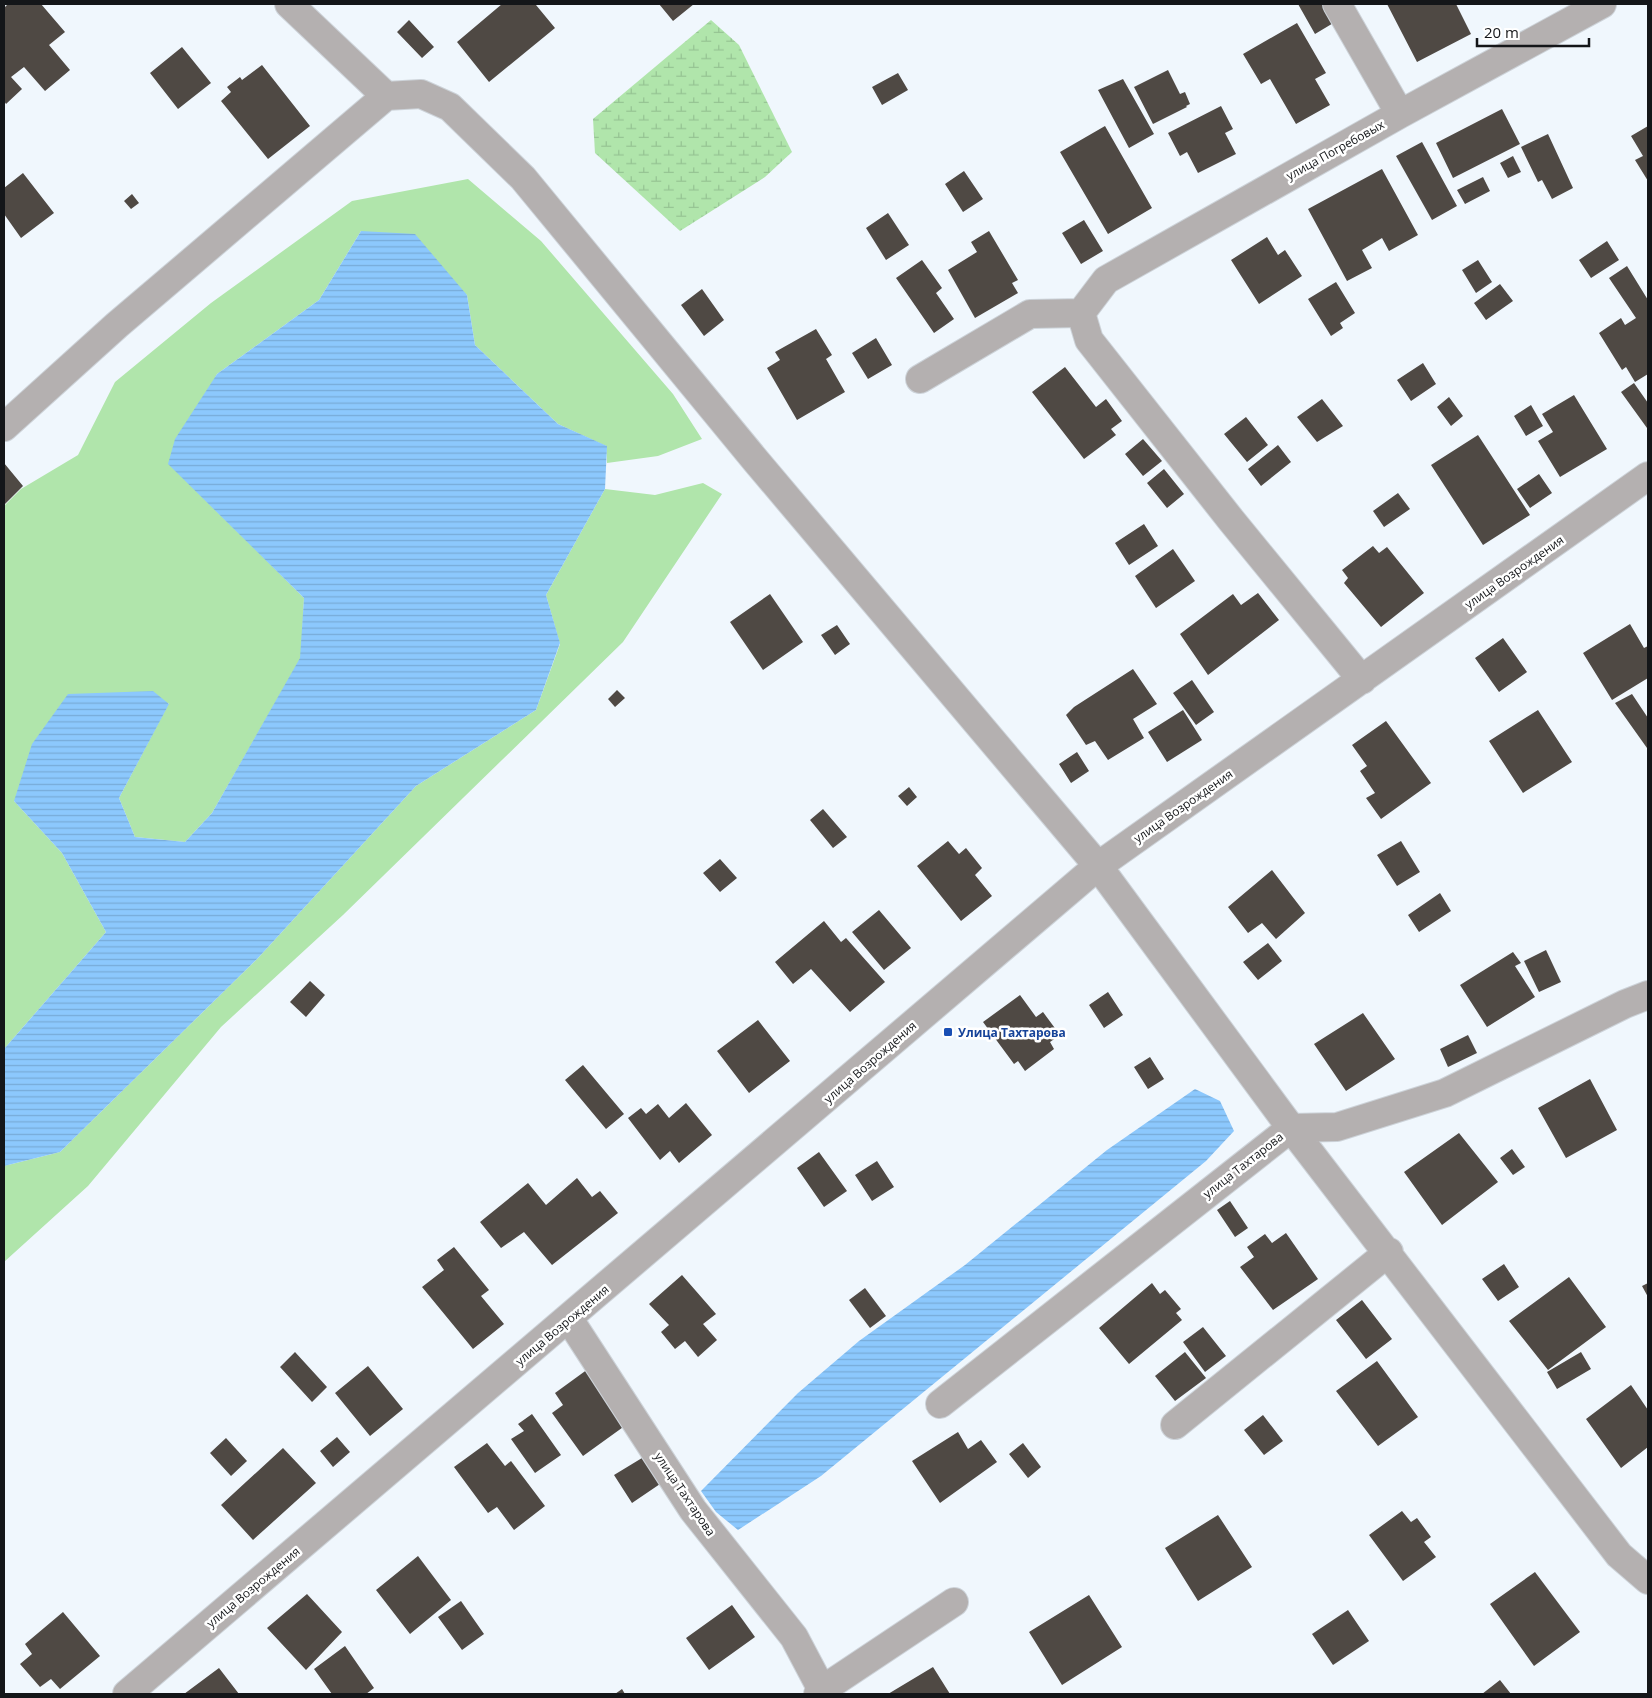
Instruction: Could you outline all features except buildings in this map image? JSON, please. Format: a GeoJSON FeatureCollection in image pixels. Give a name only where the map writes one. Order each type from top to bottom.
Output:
{"type":"FeatureCollection","features":[{"type":"Feature","properties":{"kind":"street"},"geometry":{"type":"LineString","coordinates":[[289,4],[386,96]]}},
{"type":"Feature","properties":{"kind":"street"},"geometry":{"type":"LineString","coordinates":[[1337,4],[1400,114]]}},
{"type":"Feature","properties":{"kind":"street","name":"улица Погребовых"},"geometry":{"type":"LineString","coordinates":[[1081,313],[1106,280],[1400,114],[1602,4]]}},
{"type":"Feature","properties":{"kind":"street"},"geometry":{"type":"LineString","coordinates":[[4,426],[117,325],[386,96],[421,94],[450,107],[523,178],[762,468],[1098,866],[1291,1128],[1389,1252],[1619,1555],[1648,1580]]}},
{"type":"Feature","properties":{"kind":"street"},"geometry":{"type":"LineString","coordinates":[[920,379],[1030,314],[1081,313],[1089,340],[1231,520],[1362,680]]}},
{"type":"Feature","properties":{"kind":"street","name":"улица Возрождения"},"geometry":{"type":"LineString","coordinates":[[127,1694],[1098,866],[1648,476]]}},
{"type":"Feature","properties":{"kind":"street","name":"улица Тахтарова"},"geometry":{"type":"LineString","coordinates":[[940,1404],[1291,1128],[1337,1127],[1445,1092],[1625,1004],[1648,995]]}},
{"type":"Feature","properties":{"kind":"street"},"geometry":{"type":"LineString","coordinates":[[1175,1425],[1389,1252]]}},
{"type":"Feature","properties":{"kind":"street","name":"улица Тахтарова"},"geometry":{"type":"LineString","coordinates":[[569,1319],[693,1510],[794,1637],[822,1693],[954,1602]]}},
{"type":"Feature","properties":{"kind":"green space"},"geometry":{"type":"Polygon","coordinates":[[[711,20],[739,45],[792,152],[765,177],[680,231],[595,153],[593,119],[711,20]]]}},
{"type":"Feature","properties":{"kind":"green space"},"geometry":{"type":"Polygon","coordinates":[[[468,179],[541,241],[673,394],[702,439],[658,456],[607,463],[606,446],[558,424],[475,345],[467,295],[361,231],[319,300],[217,374],[169,464],[304,598],[301,658],[212,813],[185,842],[135,837],[119,798],[169,703],[14,801],[62,853],[106,932],[4,1049],[4,506],[21,489],[78,455],[115,382],[211,303],[352,201],[468,179]]]}},
{"type":"Feature","properties":{"kind":"green space"},"geometry":{"type":"Polygon","coordinates":[[[703,483],[722,494],[623,642],[343,915],[221,1027],[88,1186],[4,1262],[4,1166],[60,1152],[258,958],[416,786],[536,710],[560,644],[546,595],[605,489],[655,495],[703,483]]]}},
{"type":"Feature","properties":{"kind":"water"},"geometry":{"type":"Polygon","coordinates":[[[361,231],[415,234],[467,295],[475,345],[558,424],[607,446],[605,489],[546,595],[560,643],[536,710],[416,786],[258,958],[60,1152],[4,1166],[4,1049],[106,932],[62,853],[14,801],[32,744],[68,694],[153,691],[169,704],[119,798],[135,837],[185,842],[212,813],[300,658],[304,598],[168,464],[175,439],[217,374],[319,300],[361,231]]]}},
{"type":"Feature","properties":{"kind":"water"},"geometry":{"type":"Polygon","coordinates":[[[1195,1089],[1220,1101],[1234,1131],[1206,1161],[821,1476],[738,1530],[716,1512],[701,1491],[798,1393],[859,1341],[965,1265],[1107,1150],[1195,1089]]]}},
{"type":"Feature","properties":{"kind":"place","name":"Улица Тахтарова"},"geometry":{"type":"Point","coordinates":[948,1032]}}]}
